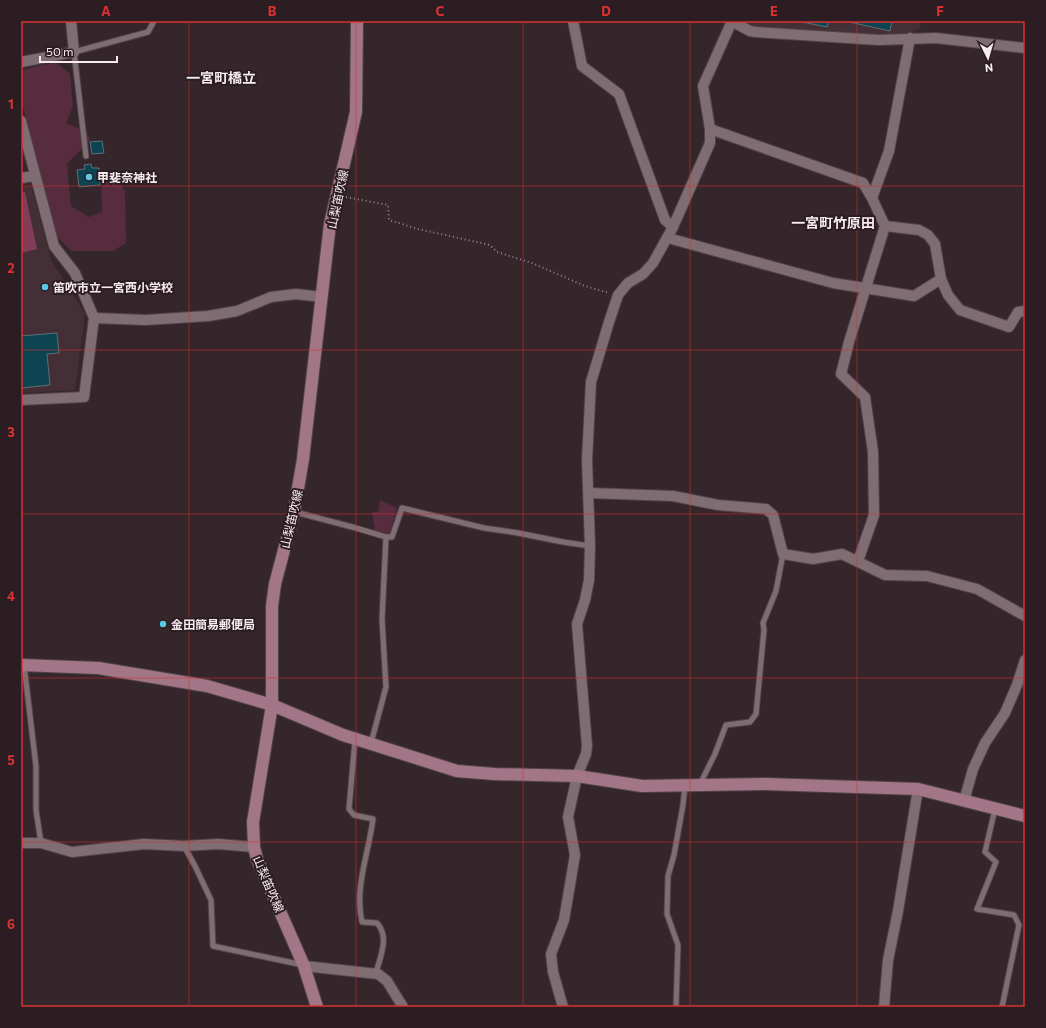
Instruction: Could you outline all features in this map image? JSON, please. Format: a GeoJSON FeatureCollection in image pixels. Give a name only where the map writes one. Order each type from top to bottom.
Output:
{"type":"FeatureCollection","features":[{"type":"Feature","properties":{"kind":"street"},"geometry":{"type":"LineString","coordinates":[[21,62],[74,52],[71,21]]}},
{"type":"Feature","properties":{"kind":"street","name":"山梨笛吹線"},"geometry":{"type":"LineString","coordinates":[[317,1007],[304,966],[264,875],[254,847],[253,822],[272,705],[272,606],[275,584],[294,512],[304,451],[330,224],[356,112],[357,21]]}},
{"type":"Feature","properties":{"kind":"street"},"geometry":{"type":"LineString","coordinates":[[573,21],[582,66],[619,94],[665,220],[673,227]]}},
{"type":"Feature","properties":{"kind":"street"},"geometry":{"type":"LineString","coordinates":[[563,1007],[553,972],[551,954],[564,920],[574,855],[568,817],[577,776],[586,754],[587,746],[577,624],[585,600],[589,580],[590,546],[587,460],[591,382],[608,322],[618,295],[628,283],[643,274],[653,263],[668,238],[710,143],[710,130],[703,86],[731,21],[750,31],[756,32],[866,40],[936,38],[1025,48]]}},
{"type":"Feature","properties":{"kind":"street"},"geometry":{"type":"LineString","coordinates":[[872,198],[889,151],[910,38]]}},
{"type":"Feature","properties":{"kind":"street"},"geometry":{"type":"LineString","coordinates":[[21,121],[54,246],[76,273],[94,318],[84,397],[21,400]]}},
{"type":"Feature","properties":{"kind":"street"},"geometry":{"type":"LineString","coordinates":[[710,130],[863,183],[885,226],[849,342],[841,374],[864,397],[873,452],[874,515],[858,561]]}},
{"type":"Feature","properties":{"kind":"street"},"geometry":{"type":"LineString","coordinates":[[21,178],[35,176]]}},
{"type":"Feature","properties":{"kind":"street"},"geometry":{"type":"LineString","coordinates":[[885,226],[919,230],[928,235],[935,244],[941,279],[948,295],[960,310],[1009,327],[1018,312],[1025,311]]}},
{"type":"Feature","properties":{"kind":"street"},"geometry":{"type":"LineString","coordinates":[[668,238],[833,283],[914,296],[941,279]]}},
{"type":"Feature","properties":{"kind":"street"},"geometry":{"type":"LineString","coordinates":[[94,318],[146,320],[208,316],[237,311],[271,297],[296,294],[322,297]]}},
{"type":"Feature","properties":{"kind":"street"},"geometry":{"type":"LineString","coordinates":[[589,494],[673,496],[718,505],[766,509],[773,515],[783,554],[813,559],[842,554],[885,575],[927,576],[977,589],[1025,616]]}},
{"type":"Feature","properties":{"kind":"street"},"geometry":{"type":"LineString","coordinates":[[964,801],[973,769],[985,743],[1005,713],[1017,685],[1025,660]]}},
{"type":"Feature","properties":{"kind":"street"},"geometry":{"type":"LineString","coordinates":[[23,665],[98,668],[207,686],[272,705],[355,739],[457,771],[494,774],[577,776],[642,786],[765,784],[918,789],[1025,816]]}},
{"type":"Feature","properties":{"kind":"street"},"geometry":{"type":"LineString","coordinates":[[884,1007],[888,960],[898,910],[918,789]]}},
{"type":"Feature","properties":{"kind":"street"},"geometry":{"type":"LineString","coordinates":[[21,843],[41,843],[72,852],[144,844],[184,846],[218,844],[254,847]]}},
{"type":"Feature","properties":{"kind":"street"},"geometry":{"type":"LineString","coordinates":[[304,966],[376,973],[387,981],[403,1007]]}},
{"type":"Feature","properties":{"kind":"lane"},"geometry":{"type":"LineString","coordinates":[[86,156],[74,52],[148,32],[154,21]]}},
{"type":"Feature","properties":{"kind":"lane"},"geometry":{"type":"LineString","coordinates":[[294,512],[386,537],[392,537],[402,508],[484,528],[590,546]]}},
{"type":"Feature","properties":{"kind":"lane"},"geometry":{"type":"LineString","coordinates":[[371,743],[386,687],[382,620],[386,537]]}},
{"type":"Feature","properties":{"kind":"lane"},"geometry":{"type":"LineString","coordinates":[[700,784],[715,754],[726,725],[750,722],[756,714],[764,630],[763,623],[776,591],[783,554]]}},
{"type":"Feature","properties":{"kind":"lane"},"geometry":{"type":"LineString","coordinates":[[23,665],[36,766],[36,810],[41,843]]}},
{"type":"Feature","properties":{"kind":"lane"},"geometry":{"type":"LineString","coordinates":[[355,739],[349,809],[354,815],[374,819],[362,879],[360,913],[362,922],[377,923],[382,929],[384,937],[383,947],[376,973]]}},
{"type":"Feature","properties":{"kind":"lane"},"geometry":{"type":"LineString","coordinates":[[676,1007],[678,945],[667,914],[668,876],[674,855],[685,785]]}},
{"type":"Feature","properties":{"kind":"lane"},"geometry":{"type":"LineString","coordinates":[[996,808],[985,852],[996,862],[977,909],[1014,915],[1019,925],[1002,1007]]}},
{"type":"Feature","properties":{"kind":"lane"},"geometry":{"type":"LineString","coordinates":[[184,846],[211,900],[213,946],[304,966]]}},
{"type":"Feature","properties":{"kind":"path"},"geometry":{"type":"LineString","coordinates":[[336,195],[388,204],[389,220],[418,229],[490,246],[497,252],[532,263],[585,286],[618,295]]}},
{"type":"Feature","properties":{"kind":"shaded area"},"geometry":{"type":"Polygon","coordinates":[[[739,21],[923,21],[919,29],[895,38],[755,29],[739,21]]]}},
{"type":"Feature","properties":{"kind":"shaded area"},"geometry":{"type":"Polygon","coordinates":[[[56,62],[70,74],[73,106],[66,123],[87,132],[90,140],[67,164],[71,206],[89,217],[102,212],[101,172],[112,173],[125,191],[126,243],[113,251],[71,251],[53,232],[21,98],[21,70],[56,62]]]}},
{"type":"Feature","properties":{"kind":"shaded area","name":"笛吹市立一宮西小学校"},"geometry":{"type":"Polygon","coordinates":[[[31,186],[51,260],[85,314],[75,390],[21,393],[21,187],[31,186]]]}},
{"type":"Feature","properties":{"kind":"shaded area"},"geometry":{"type":"Polygon","coordinates":[[[25,192],[37,249],[21,253],[21,193],[25,192]]]}},
{"type":"Feature","properties":{"kind":"shaded area"},"geometry":{"type":"Polygon","coordinates":[[[380,500],[397,508],[389,534],[375,530],[372,512],[378,512],[380,500]]]}},
{"type":"Feature","properties":{"kind":"building"},"geometry":{"type":"Polygon","coordinates":[[[797,21],[829,21],[827,27],[797,21]]]}},
{"type":"Feature","properties":{"kind":"building"},"geometry":{"type":"Polygon","coordinates":[[[845,21],[892,21],[890,31],[845,21]]]}},
{"type":"Feature","properties":{"kind":"building"},"geometry":{"type":"Polygon","coordinates":[[[102,141],[104,153],[92,154],[90,142],[102,141]]]}},
{"type":"Feature","properties":{"kind":"building","name":"甲斐奈神社"},"geometry":{"type":"Polygon","coordinates":[[[91,164],[92,168],[99,168],[100,185],[79,187],[77,170],[85,169],[84,165],[91,164]]]}},
{"type":"Feature","properties":{"kind":"building"},"geometry":{"type":"Polygon","coordinates":[[[57,333],[59,353],[47,354],[50,385],[21,388],[21,336],[57,333]]]}},
{"type":"Feature","properties":{"kind":"place","name":"甲斐奈神社"},"geometry":{"type":"Point","coordinates":[89,177]}},
{"type":"Feature","properties":{"kind":"place","name":"笛吹市立一宮西小学校"},"geometry":{"type":"Point","coordinates":[45,287]}},
{"type":"Feature","properties":{"kind":"place","name":"金田簡易郵便局"},"geometry":{"type":"Point","coordinates":[163,624]}},
{"type":"Feature","properties":{"kind":"district","name":"一宮町橋立"},"geometry":{"type":"Point","coordinates":[221,77]}},
{"type":"Feature","properties":{"kind":"district","name":"一宮町竹原田"},"geometry":{"type":"Point","coordinates":[833,222]}}]}
